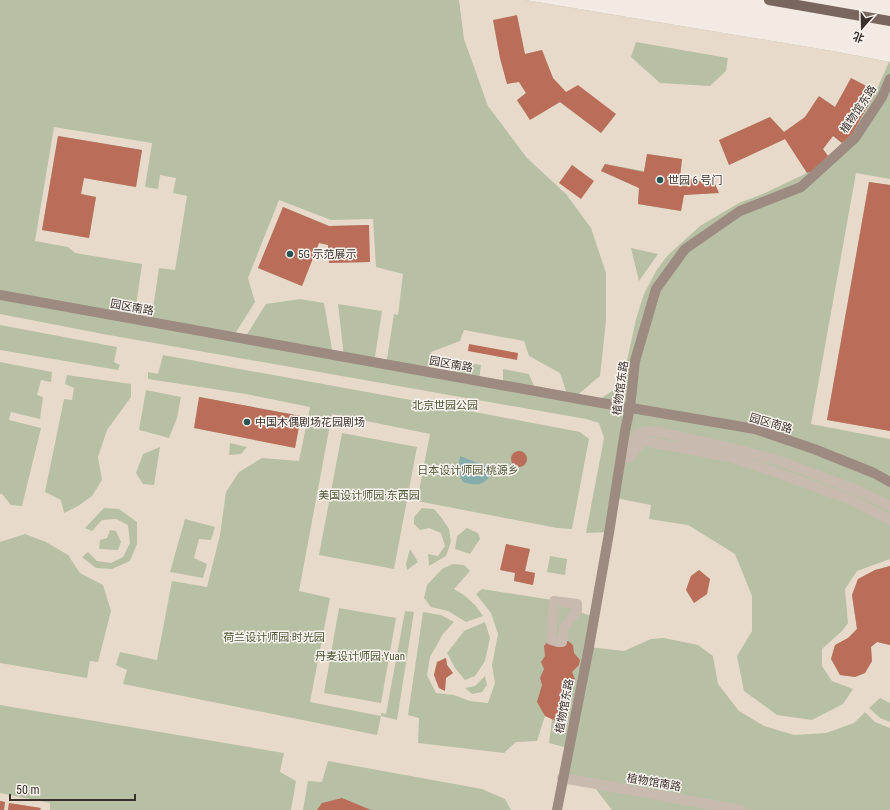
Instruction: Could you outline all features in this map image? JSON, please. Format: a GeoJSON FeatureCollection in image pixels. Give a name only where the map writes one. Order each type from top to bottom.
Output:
{"type":"FeatureCollection","features":[{"type":"Feature","properties":{"kind":"main road"},"geometry":{"type":"LineString","coordinates":[[769,0],[890,21]]}},
{"type":"Feature","properties":{"kind":"street","name":"植物馆东路"},"geometry":{"type":"LineString","coordinates":[[557,810],[562,778],[589,647],[630,408],[635,361],[656,289],[685,249],[740,211],[801,187],[855,138],[882,97],[890,79]]}},
{"type":"Feature","properties":{"kind":"street","name":"园区南路"},"geometry":{"type":"LineString","coordinates":[[0,296],[755,429],[814,449],[874,473],[890,482]]}},
{"type":"Feature","properties":{"kind":"street"},"geometry":{"type":"LineString","coordinates":[[890,506],[858,491],[780,461],[664,433],[650,431],[638,433],[629,451],[629,458],[637,447],[644,441],[730,458],[778,472],[852,500],[890,520]]}},
{"type":"Feature","properties":{"kind":"street","name":"植物馆南路"},"geometry":{"type":"LineString","coordinates":[[562,778],[741,810]]}},
{"type":"Feature","properties":{"kind":"green space","name":"北京世园公园"},"geometry":{"type":"Polygon","coordinates":[[[0,0],[525,0],[890,62],[890,810],[0,810],[0,0]]]}},
{"type":"Feature","properties":{"kind":"shaded area"},"geometry":{"type":"Polygon","coordinates":[[[459,0],[525,0],[838,52],[889,62],[876,91],[851,78],[835,107],[818,97],[805,117],[784,132],[770,117],[719,140],[729,165],[785,139],[807,173],[765,193],[739,203],[700,226],[667,256],[656,271],[644,294],[636,319],[622,384],[596,402],[574,398],[600,376],[606,321],[606,273],[591,228],[566,194],[527,158],[488,106],[464,39],[459,0]],[[493,20],[500,58],[507,83],[519,82],[526,93],[517,101],[530,119],[560,102],[601,133],[616,114],[566,92],[553,78],[542,50],[525,54],[493,20]],[[636,42],[631,57],[660,83],[710,86],[726,71],[728,58],[636,42]],[[647,154],[644,171],[605,164],[601,171],[639,188],[638,204],[681,211],[684,195],[718,193],[715,184],[680,177],[682,159],[647,154]],[[572,165],[559,183],[581,198],[593,181],[572,165]],[[631,248],[639,281],[658,254],[631,248]]]}},
{"type":"Feature","properties":{"kind":"shaded area"},"geometry":{"type":"Polygon","coordinates":[[[54,127],[152,143],[145,187],[158,189],[160,175],[176,178],[173,193],[187,196],[175,270],[159,268],[151,322],[134,320],[142,264],[75,253],[68,247],[35,241],[54,127]],[[58,136],[42,230],[89,238],[96,197],[81,194],[84,178],[136,187],[142,150],[58,136]]]}},
{"type":"Feature","properties":{"kind":"shaded area"},"geometry":{"type":"Polygon","coordinates":[[[833,136],[842,143],[828,156],[823,149],[833,136]]]}},
{"type":"Feature","properties":{"kind":"shaded area"},"geometry":{"type":"Polygon","coordinates":[[[856,173],[890,179],[890,185],[869,182],[827,420],[890,431],[890,439],[811,424],[856,173]]]}},
{"type":"Feature","properties":{"kind":"shaded area"},"geometry":{"type":"Polygon","coordinates":[[[279,200],[331,220],[373,219],[376,267],[403,274],[398,315],[394,314],[386,365],[374,363],[382,311],[338,304],[344,357],[333,355],[324,303],[300,299],[266,304],[244,339],[233,337],[255,302],[248,278],[279,200]],[[283,207],[258,268],[302,286],[319,243],[328,245],[329,263],[370,262],[368,225],[329,226],[283,207]]]}},
{"type":"Feature","properties":{"kind":"shaded area"},"geometry":{"type":"Polygon","coordinates":[[[0,314],[103,334],[586,419],[599,423],[604,438],[586,533],[609,532],[615,498],[651,505],[649,519],[688,525],[735,554],[752,596],[752,631],[737,656],[744,691],[777,715],[812,720],[843,704],[853,689],[832,681],[822,666],[822,649],[842,631],[848,623],[845,589],[857,571],[890,559],[890,566],[875,570],[858,579],[852,595],[857,629],[848,638],[835,645],[831,659],[840,675],[855,677],[865,673],[872,661],[871,647],[877,642],[890,645],[890,703],[880,698],[869,708],[880,718],[890,722],[890,728],[875,722],[865,712],[854,723],[826,733],[794,735],[764,726],[739,711],[718,684],[713,656],[698,645],[664,638],[651,639],[624,651],[589,647],[594,617],[577,611],[577,604],[482,589],[476,594],[491,613],[498,634],[492,665],[495,683],[488,703],[470,701],[454,695],[436,693],[427,675],[430,657],[443,634],[454,622],[441,615],[423,612],[408,715],[419,718],[418,743],[504,753],[516,742],[537,741],[545,716],[552,719],[549,743],[568,748],[562,778],[592,784],[612,810],[511,810],[505,799],[482,789],[328,761],[322,782],[308,781],[303,810],[291,810],[296,781],[280,772],[284,753],[0,705],[0,663],[87,678],[90,661],[98,662],[111,611],[103,585],[80,573],[68,555],[46,542],[25,534],[0,542],[0,494],[2,494],[11,505],[22,506],[41,428],[9,420],[11,412],[40,419],[43,397],[37,395],[41,380],[51,382],[52,372],[0,362],[0,350],[118,370],[120,365],[114,362],[117,347],[0,325],[0,314]],[[163,355],[158,374],[148,372],[148,379],[246,394],[310,407],[299,461],[262,458],[239,472],[226,492],[220,535],[207,587],[172,581],[157,660],[120,652],[116,665],[127,670],[123,684],[377,735],[381,716],[310,702],[330,598],[299,591],[332,414],[430,434],[417,501],[557,528],[572,529],[589,439],[580,432],[163,355]],[[67,375],[65,384],[74,388],[72,400],[64,399],[45,492],[61,500],[64,513],[78,506],[92,496],[102,480],[98,457],[107,430],[131,397],[131,384],[67,375]],[[146,390],[139,430],[169,438],[177,418],[181,397],[146,390]],[[200,397],[194,428],[295,447],[301,416],[200,397]],[[342,433],[319,555],[394,569],[417,447],[342,433]],[[230,443],[229,455],[241,454],[247,447],[230,443]],[[160,447],[143,454],[136,473],[143,484],[154,485],[160,447]],[[104,508],[85,528],[92,531],[102,520],[116,519],[128,525],[130,543],[123,557],[111,563],[97,561],[88,552],[82,557],[96,568],[112,569],[130,561],[137,544],[137,522],[119,509],[104,508]],[[422,508],[414,517],[414,524],[420,530],[429,528],[441,533],[445,546],[438,556],[428,554],[429,566],[446,556],[451,542],[449,529],[434,509],[422,508]],[[185,519],[170,572],[203,578],[207,564],[194,558],[199,539],[211,540],[215,527],[185,519]],[[467,528],[457,536],[455,549],[470,554],[480,539],[478,533],[467,528]],[[110,530],[107,538],[100,540],[99,549],[118,550],[121,542],[116,531],[110,530]],[[506,544],[501,570],[515,573],[514,581],[533,585],[535,573],[525,571],[530,549],[506,544]],[[410,549],[406,564],[407,570],[418,562],[410,549]],[[550,556],[547,572],[565,575],[567,559],[550,556]],[[453,564],[442,569],[427,585],[424,598],[431,607],[448,611],[466,622],[483,616],[475,605],[464,595],[454,589],[470,571],[464,565],[453,564]],[[699,570],[691,576],[686,590],[694,603],[707,594],[710,579],[699,570]],[[339,608],[324,693],[381,703],[396,618],[339,608]],[[405,611],[386,714],[381,713],[381,716],[397,720],[414,612],[405,611]],[[485,622],[464,631],[447,653],[455,668],[465,680],[475,676],[485,661],[490,638],[485,622]],[[446,658],[437,662],[434,675],[439,688],[444,691],[446,678],[453,673],[447,665],[446,658]],[[485,676],[475,686],[465,688],[472,694],[482,692],[487,685],[485,676]]]}},
{"type":"Feature","properties":{"kind":"shaded area"},"geometry":{"type":"Polygon","coordinates":[[[464,330],[524,341],[529,356],[560,373],[568,397],[536,391],[529,374],[503,369],[503,385],[479,381],[481,365],[455,361],[452,377],[428,372],[431,352],[460,341],[464,330]]]}},
{"type":"Feature","properties":{"kind":"shaded area"},"geometry":{"type":"Polygon","coordinates":[[[0,793],[50,803],[50,810],[40,810],[40,808],[9,803],[8,810],[4,810],[5,802],[0,801],[0,793]]]}},
{"type":"Feature","properties":{"kind":"water"},"geometry":{"type":"Polygon","coordinates":[[[460,456],[492,467],[493,473],[480,484],[463,482],[458,472],[460,456]]]}},
{"type":"Feature","properties":{"kind":"building"},"geometry":{"type":"Polygon","coordinates":[[[517,15],[525,54],[542,50],[553,78],[566,92],[578,85],[616,114],[601,133],[560,102],[530,120],[517,100],[526,93],[519,82],[507,84],[500,58],[493,20],[517,15]]]}},
{"type":"Feature","properties":{"kind":"building"},"geometry":{"type":"Polygon","coordinates":[[[851,78],[876,91],[852,134],[842,143],[833,136],[823,149],[828,156],[813,171],[807,173],[785,139],[729,165],[719,140],[770,117],[784,132],[805,117],[819,96],[835,107],[851,78]]]}},
{"type":"Feature","properties":{"kind":"building"},"geometry":{"type":"Polygon","coordinates":[[[58,136],[142,150],[136,187],[84,178],[81,194],[96,197],[89,238],[42,230],[58,136]]]}},
{"type":"Feature","properties":{"kind":"building","name":"世园 6 号门"},"geometry":{"type":"Polygon","coordinates":[[[647,154],[682,159],[680,177],[715,184],[719,193],[684,195],[681,211],[638,204],[639,188],[601,171],[605,164],[644,172],[647,154]]]}},
{"type":"Feature","properties":{"kind":"building"},"geometry":{"type":"Polygon","coordinates":[[[572,165],[594,181],[581,199],[559,183],[572,165]]]}},
{"type":"Feature","properties":{"kind":"building"},"geometry":{"type":"Polygon","coordinates":[[[869,182],[890,185],[890,431],[827,420],[869,182]]]}},
{"type":"Feature","properties":{"kind":"building","name":"5G 示范展示"},"geometry":{"type":"Polygon","coordinates":[[[283,207],[329,226],[369,225],[370,262],[329,263],[328,245],[319,243],[302,286],[258,268],[283,207]]]}},
{"type":"Feature","properties":{"kind":"building"},"geometry":{"type":"Polygon","coordinates":[[[469,344],[518,353],[517,360],[468,351],[469,344]]]}},
{"type":"Feature","properties":{"kind":"building","name":"中国木偶剧场花园剧场"},"geometry":{"type":"Polygon","coordinates":[[[199,397],[301,416],[295,448],[194,428],[199,397]]]}},
{"type":"Feature","properties":{"kind":"building"},"geometry":{"type":"Polygon","coordinates":[[[519,451],[526,456],[527,459],[522,466],[519,467],[512,462],[511,459],[516,452],[519,451]]]}},
{"type":"Feature","properties":{"kind":"building"},"geometry":{"type":"Polygon","coordinates":[[[506,544],[530,549],[525,571],[535,573],[533,585],[514,581],[515,573],[500,570],[506,544]]]}},
{"type":"Feature","properties":{"kind":"building"},"geometry":{"type":"Polygon","coordinates":[[[890,566],[890,645],[877,642],[871,647],[872,661],[865,673],[855,677],[840,675],[831,659],[835,645],[848,638],[857,629],[852,595],[858,579],[875,570],[890,566]]]}},
{"type":"Feature","properties":{"kind":"building"},"geometry":{"type":"Polygon","coordinates":[[[699,570],[710,579],[707,594],[694,603],[686,590],[691,576],[699,570]]]}},
{"type":"Feature","properties":{"kind":"building"},"geometry":{"type":"Polygon","coordinates":[[[548,641],[568,641],[573,645],[574,653],[580,660],[579,665],[572,672],[575,679],[567,685],[569,692],[564,699],[568,706],[564,711],[566,716],[561,721],[556,721],[545,716],[537,702],[542,685],[540,678],[544,669],[541,662],[545,656],[544,646],[548,641]]]}},
{"type":"Feature","properties":{"kind":"building"},"geometry":{"type":"Polygon","coordinates":[[[446,658],[447,665],[453,673],[446,678],[445,691],[439,688],[434,675],[437,662],[446,658]]]}},
{"type":"Feature","properties":{"kind":"building"},"geometry":{"type":"Polygon","coordinates":[[[342,798],[371,810],[317,810],[322,803],[342,798]]]}},
{"type":"Feature","properties":{"kind":"building"},"geometry":{"type":"Polygon","coordinates":[[[0,801],[5,802],[4,810],[0,810],[0,801]]]}},
{"type":"Feature","properties":{"kind":"building"},"geometry":{"type":"Polygon","coordinates":[[[9,803],[41,808],[40,810],[8,810],[9,803]]]}},
{"type":"Feature","properties":{"kind":"place","name":"世园 6 号门"},"geometry":{"type":"Point","coordinates":[660,180]}},
{"type":"Feature","properties":{"kind":"place","name":"5G 示范展示"},"geometry":{"type":"Point","coordinates":[290,254]}},
{"type":"Feature","properties":{"kind":"place","name":"中国木偶剧场花园剧场"},"geometry":{"type":"Point","coordinates":[247,422]}},
{"type":"Feature","properties":{"kind":"park label","name":"日本设计师园·桃源乡"},"geometry":{"type":"Point","coordinates":[468,470]}},
{"type":"Feature","properties":{"kind":"park label","name":"美国设计师园·东西园"},"geometry":{"type":"Point","coordinates":[369,495]}},
{"type":"Feature","properties":{"kind":"park label","name":"荷兰设计师园·时光园"},"geometry":{"type":"Point","coordinates":[274,637]}},
{"type":"Feature","properties":{"kind":"park label","name":"丹麦设计师园·Yuan"},"geometry":{"type":"Point","coordinates":[360,656]}}]}
